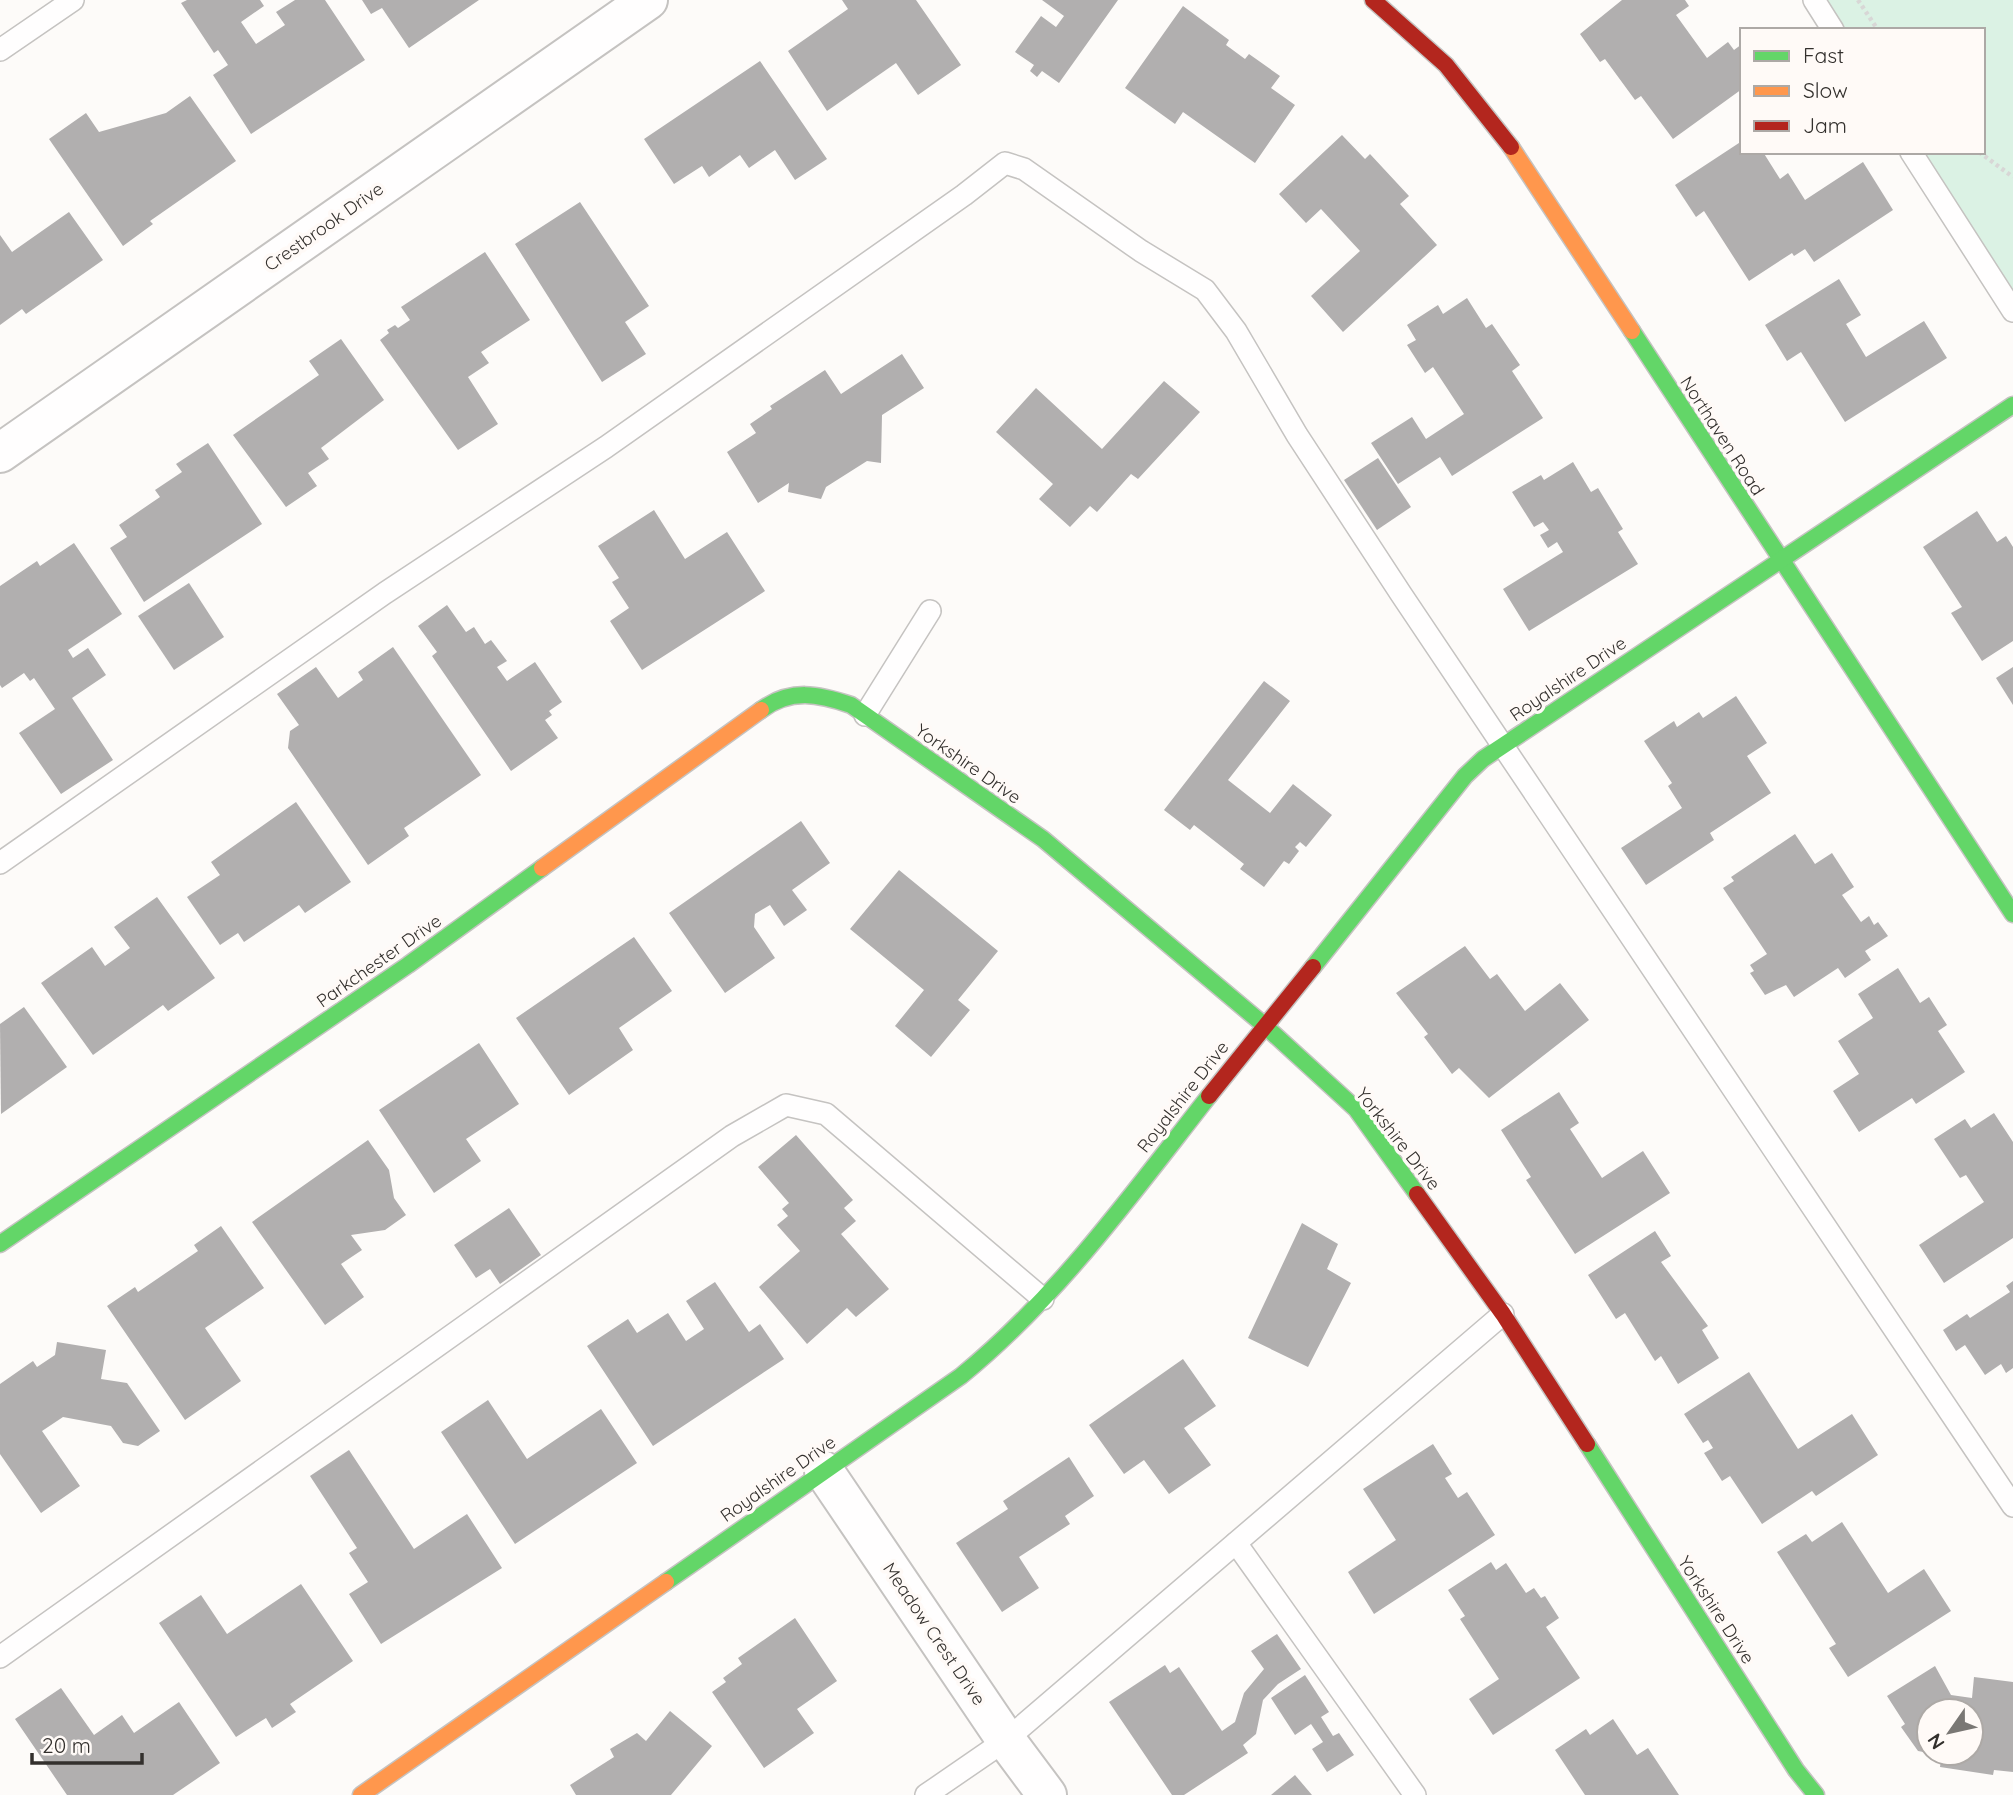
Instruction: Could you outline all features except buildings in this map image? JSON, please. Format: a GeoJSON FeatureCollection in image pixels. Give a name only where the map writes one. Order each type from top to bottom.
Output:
{"type":"FeatureCollection","features":[{"type":"Feature","properties":{"kind":"street","name":"Crestbrook Drive"},"geometry":{"type":"LineString","coordinates":[[0,453],[648,0]]}},
{"type":"Feature","properties":{"kind":"street","name":"Northaven Road"},"geometry":{"type":"LineString","coordinates":[[1373,0],[1446,65],[1500,129],[2013,914]]}},
{"type":"Feature","properties":{"kind":"street","name":"Royalshire Drive"},"geometry":{"type":"LineString","coordinates":[[362,1795],[961,1376],[999,1345],[1082,1256],[1465,776],[1503,745],[2013,405]]}},
{"type":"Feature","properties":{"kind":"street","name":"Yorkshire Drive"},"geometry":{"type":"LineString","coordinates":[[774,700],[817,693],[850,705],[1043,839],[1264,1026],[1356,1109],[1503,1314],[1796,1770],[1816,1795]]}},
{"type":"Feature","properties":{"kind":"street","name":"Parkchester Drive"},"geometry":{"type":"LineString","coordinates":[[0,1244],[408,965],[774,700]]}},
{"type":"Feature","properties":{"kind":"street","name":"Meadow Crest Drive"},"geometry":{"type":"LineString","coordinates":[[824,1471],[1006,1740],[1047,1795]]}},
{"type":"Feature","properties":{"kind":"lane"},"geometry":{"type":"LineString","coordinates":[[0,51],[73,0]]}},
{"type":"Feature","properties":{"kind":"lane"},"geometry":{"type":"LineString","coordinates":[[1814,0],[1832,28]]}},
{"type":"Feature","properties":{"kind":"lane"},"geometry":{"type":"LineString","coordinates":[[1912,154],[2013,312]]}},
{"type":"Feature","properties":{"kind":"lane"},"geometry":{"type":"LineString","coordinates":[[0,863],[385,593],[606,447],[964,195],[1005,163],[1024,169],[1142,251],[1205,290],[1236,331],[1297,435],[2013,1506]]}},
{"type":"Feature","properties":{"kind":"lane"},"geometry":{"type":"LineString","coordinates":[[865,715],[930,611]]}},
{"type":"Feature","properties":{"kind":"lane"},"geometry":{"type":"LineString","coordinates":[[0,1657],[732,1136],[786,1105],[825,1114],[1043,1299]]}},
{"type":"Feature","properties":{"kind":"lane"},"geometry":{"type":"LineString","coordinates":[[926,1795],[1006,1740],[1503,1314]]}},
{"type":"Feature","properties":{"kind":"lane"},"geometry":{"type":"LineString","coordinates":[[1236,1543],[1366,1730],[1415,1795]]}},
{"type":"Feature","properties":{"kind":"path"},"geometry":{"type":"LineString","coordinates":[[1858,0],[1877,28]]}},
{"type":"Feature","properties":{"kind":"path"},"geometry":{"type":"LineString","coordinates":[[1982,154],[2013,177]]}},
{"type":"Feature","properties":{"kind":"green space"},"geometry":{"type":"Polygon","coordinates":[[[1821,0],[2013,0],[2013,297],[1921,154],[1985,154],[1985,28],[1839,28],[1821,0]]]}},
{"type":"Feature","properties":{"kind":"traffic: fast"},"geometry":{"type":"LineString","coordinates":[[1632,331],[2013,914]]}},
{"type":"Feature","properties":{"kind":"traffic: fast"},"geometry":{"type":"LineString","coordinates":[[1313,967],[1465,776],[1483,759],[2013,405]]}},
{"type":"Feature","properties":{"kind":"traffic: fast"},"geometry":{"type":"LineString","coordinates":[[761,710],[783,698],[805,695],[851,705],[1043,839],[1264,1025],[1356,1109],[1417,1194]]}},
{"type":"Feature","properties":{"kind":"traffic: fast"},"geometry":{"type":"LineString","coordinates":[[0,1244],[408,965],[542,868]]}},
{"type":"Feature","properties":{"kind":"traffic: fast"},"geometry":{"type":"LineString","coordinates":[[666,1582],[961,1376],[996,1345],[1062,1279],[1209,1096]]}},
{"type":"Feature","properties":{"kind":"traffic: fast"},"geometry":{"type":"LineString","coordinates":[[1587,1444],[1796,1770],[1816,1795]]}},
{"type":"Feature","properties":{"kind":"traffic: slow"},"geometry":{"type":"LineString","coordinates":[[1511,147],[1632,331]]}},
{"type":"Feature","properties":{"kind":"traffic: slow"},"geometry":{"type":"LineString","coordinates":[[542,868],[761,710]]}},
{"type":"Feature","properties":{"kind":"traffic: slow"},"geometry":{"type":"LineString","coordinates":[[361,1795],[666,1582]]}},
{"type":"Feature","properties":{"kind":"traffic: jam"},"geometry":{"type":"LineString","coordinates":[[1373,0],[1446,65],[1511,147]]}},
{"type":"Feature","properties":{"kind":"traffic: jam"},"geometry":{"type":"LineString","coordinates":[[1209,1096],[1313,967]]}},
{"type":"Feature","properties":{"kind":"traffic: jam"},"geometry":{"type":"LineString","coordinates":[[1417,1194],[1503,1314],[1587,1444]]}}]}
